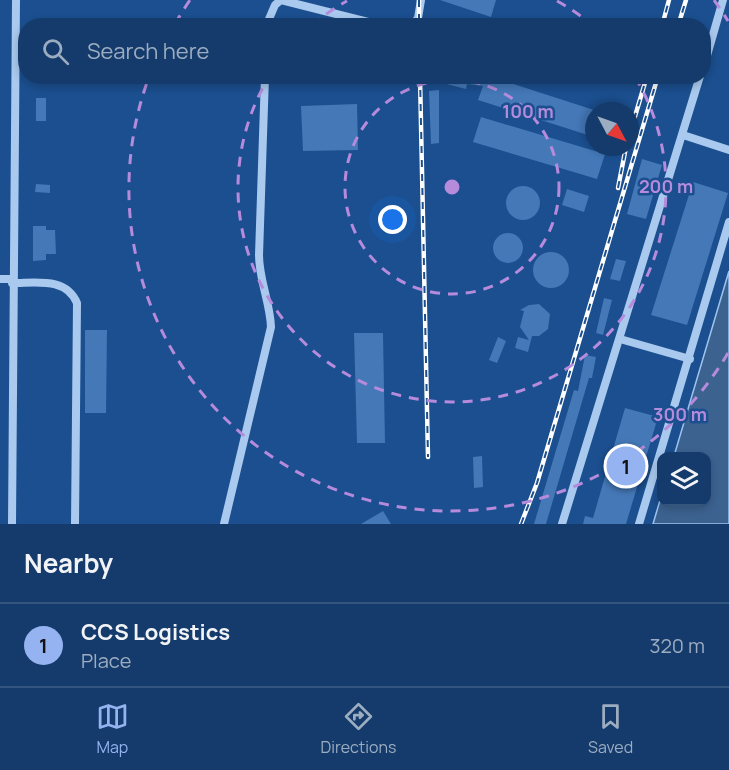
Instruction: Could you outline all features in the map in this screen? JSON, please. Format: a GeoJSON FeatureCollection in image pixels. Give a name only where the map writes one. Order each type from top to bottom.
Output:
{"type":"FeatureCollection","features":[{"type":"Feature","properties":{"kind":"street"},"geometry":{"type":"LineString","coordinates":[[12,524],[12,281],[16,0]]}},
{"type":"Feature","properties":{"kind":"street"},"geometry":{"type":"LineString","coordinates":[[269,18],[275,5],[281,0],[352,18]]}},
{"type":"Feature","properties":{"kind":"street"},"geometry":{"type":"LineString","coordinates":[[418,18],[421,0]]}},
{"type":"Feature","properties":{"kind":"street"},"geometry":{"type":"LineString","coordinates":[[711,42],[723,0]]}},
{"type":"Feature","properties":{"kind":"street"},"geometry":{"type":"LineString","coordinates":[[224,524],[271,327],[270,309],[259,262],[265,84]]}},
{"type":"Feature","properties":{"kind":"street"},"geometry":{"type":"LineString","coordinates":[[562,524],[698,84]]}},
{"type":"Feature","properties":{"kind":"street"},"geometry":{"type":"LineString","coordinates":[[683,135],[729,150]]}},
{"type":"Feature","properties":{"kind":"street"},"geometry":{"type":"LineString","coordinates":[[639,524],[729,222]]}},
{"type":"Feature","properties":{"kind":"street"},"geometry":{"type":"LineString","coordinates":[[0,279],[64,285],[73,293],[77,303],[75,524]]}},
{"type":"Feature","properties":{"kind":"street"},"geometry":{"type":"LineString","coordinates":[[620,339],[690,359]]}},
{"type":"Feature","properties":{"kind":"water"},"geometry":{"type":"Polygon","coordinates":[[[729,271],[729,524],[653,524],[658,506],[711,506],[711,452],[675,452],[729,271]]]}},
{"type":"Feature","properties":{"kind":"building"},"geometry":{"type":"Polygon","coordinates":[[[440,0],[496,0],[491,17],[440,0]]]}},
{"type":"Feature","properties":{"kind":"building"},"geometry":{"type":"Polygon","coordinates":[[[447,84],[467,84],[466,89],[447,84]]]}},
{"type":"Feature","properties":{"kind":"building"},"geometry":{"type":"Polygon","coordinates":[[[467,84],[514,84],[585,107],[585,134],[478,100],[483,86],[467,84]]]}},
{"type":"Feature","properties":{"kind":"building"},"geometry":{"type":"Polygon","coordinates":[[[439,90],[439,143],[431,144],[429,91],[439,90]]]}},
{"type":"Feature","properties":{"kind":"building"},"geometry":{"type":"Polygon","coordinates":[[[36,98],[46,98],[46,121],[36,121],[36,98]]]}},
{"type":"Feature","properties":{"kind":"building"},"geometry":{"type":"Polygon","coordinates":[[[357,104],[358,150],[303,151],[301,106],[357,104]]]}},
{"type":"Feature","properties":{"kind":"building"},"geometry":{"type":"Polygon","coordinates":[[[481,117],[585,148],[585,156],[604,156],[597,179],[473,142],[481,117]]]}},
{"type":"Feature","properties":{"kind":"building"},"geometry":{"type":"Polygon","coordinates":[[[642,159],[662,165],[646,219],[627,214],[642,159]]]}},
{"type":"Feature","properties":{"kind":"building"},"geometry":{"type":"Polygon","coordinates":[[[693,182],[728,193],[687,325],[651,315],[693,182]]]}},
{"type":"Feature","properties":{"kind":"building"},"geometry":{"type":"Polygon","coordinates":[[[36,184],[50,185],[50,193],[35,192],[36,184]]]}},
{"type":"Feature","properties":{"kind":"building"},"geometry":{"type":"Polygon","coordinates":[[[523,186],[535,191],[540,203],[535,215],[523,220],[511,215],[506,203],[511,191],[523,186]]]}},
{"type":"Feature","properties":{"kind":"building"},"geometry":{"type":"Polygon","coordinates":[[[567,189],[589,196],[584,212],[562,205],[567,189]]]}},
{"type":"Feature","properties":{"kind":"building"},"geometry":{"type":"Polygon","coordinates":[[[33,226],[46,226],[46,230],[55,230],[56,254],[46,254],[46,260],[33,261],[33,226]]]}},
{"type":"Feature","properties":{"kind":"building"},"geometry":{"type":"Polygon","coordinates":[[[508,233],[514,234],[522,242],[522,254],[514,262],[508,263],[502,262],[494,254],[493,248],[494,242],[502,234],[508,233]]]}},
{"type":"Feature","properties":{"kind":"building"},"geometry":{"type":"Polygon","coordinates":[[[551,252],[564,257],[569,270],[564,283],[551,288],[538,283],[533,270],[538,257],[551,252]]]}},
{"type":"Feature","properties":{"kind":"building"},"geometry":{"type":"Polygon","coordinates":[[[616,259],[626,261],[620,281],[610,279],[616,259]]]}},
{"type":"Feature","properties":{"kind":"building"},"geometry":{"type":"Polygon","coordinates":[[[604,298],[612,300],[603,335],[596,333],[604,298]]]}},
{"type":"Feature","properties":{"kind":"building"},"geometry":{"type":"Polygon","coordinates":[[[539,304],[550,314],[548,329],[539,336],[532,336],[528,352],[515,348],[518,337],[529,340],[520,327],[524,311],[520,310],[529,305],[539,304]]]}},
{"type":"Feature","properties":{"kind":"building"},"geometry":{"type":"Polygon","coordinates":[[[85,330],[107,330],[106,413],[85,413],[85,330]]]}},
{"type":"Feature","properties":{"kind":"building"},"geometry":{"type":"Polygon","coordinates":[[[354,333],[383,333],[385,443],[357,443],[354,333]]]}},
{"type":"Feature","properties":{"kind":"building"},"geometry":{"type":"Polygon","coordinates":[[[498,337],[506,341],[497,363],[489,360],[498,337]]]}},
{"type":"Feature","properties":{"kind":"building"},"geometry":{"type":"Polygon","coordinates":[[[585,355],[596,357],[592,378],[589,378],[546,524],[534,524],[574,390],[578,391],[585,355]]]}},
{"type":"Feature","properties":{"kind":"building"},"geometry":{"type":"Polygon","coordinates":[[[625,408],[658,417],[626,524],[583,524],[585,516],[593,518],[625,408]]]}},
{"type":"Feature","properties":{"kind":"building"},"geometry":{"type":"Polygon","coordinates":[[[482,456],[483,487],[474,488],[473,457],[482,456]]]}},
{"type":"Feature","properties":{"kind":"building"},"geometry":{"type":"Polygon","coordinates":[[[383,511],[391,524],[361,524],[383,511]]]}},
{"type":"Feature","properties":{"kind":"railway"},"geometry":{"type":"LineString","coordinates":[[419,0],[419,18]]}},
{"type":"Feature","properties":{"kind":"railway"},"geometry":{"type":"LineString","coordinates":[[664,18],[669,0]]}},
{"type":"Feature","properties":{"kind":"railway"},"geometry":{"type":"LineString","coordinates":[[680,18],[686,0]]}},
{"type":"Feature","properties":{"kind":"railway"},"geometry":{"type":"LineString","coordinates":[[420,84],[428,457]]}},
{"type":"Feature","properties":{"kind":"railway"},"geometry":{"type":"LineString","coordinates":[[639,103],[645,84]]}},
{"type":"Feature","properties":{"kind":"railway"},"geometry":{"type":"LineString","coordinates":[[521,524],[537,483],[656,84]]}},
{"type":"Feature","properties":{"kind":"railway"},"geometry":{"type":"LineString","coordinates":[[618,188],[624,156]]}},
{"type":"Feature","properties":{"kind":"place","name":"CCS Logistics"},"geometry":{"type":"Point","coordinates":[626,466]}}]}
